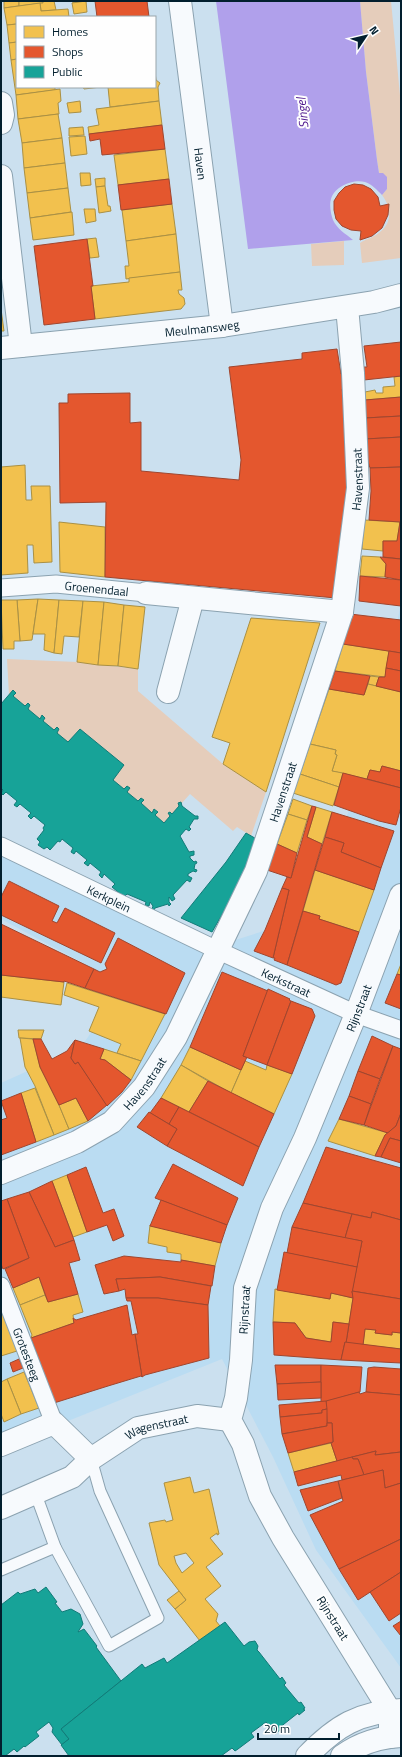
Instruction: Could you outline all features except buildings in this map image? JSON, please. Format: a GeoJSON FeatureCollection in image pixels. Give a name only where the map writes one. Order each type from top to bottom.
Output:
{"type":"FeatureCollection","features":[{"type":"Feature","properties":{"kind":"street","name":"Haven"},"geometry":{"type":"LineString","coordinates":[[180,1],[222,326]]}},
{"type":"Feature","properties":{"kind":"street"},"geometry":{"type":"LineString","coordinates":[[1,103],[3,115],[1,123]]}},
{"type":"Feature","properties":{"kind":"street"},"geometry":{"type":"LineString","coordinates":[[1,176],[11,347]]}},
{"type":"Feature","properties":{"kind":"street","name":"Meulmansweg"},"geometry":{"type":"LineString","coordinates":[[11,347],[222,326],[347,307],[401,295]]}},
{"type":"Feature","properties":{"kind":"street","name":"Havenstraat"},"geometry":{"type":"LineString","coordinates":[[1,1173],[77,1142],[112,1122],[144,1087],[176,1038],[256,871],[342,612],[358,488],[353,373],[347,307]]}},
{"type":"Feature","properties":{"kind":"street","name":"Groenendaal"},"geometry":{"type":"LineString","coordinates":[[1,588],[56,584],[342,612]]}},
{"type":"Feature","properties":{"kind":"street"},"geometry":{"type":"LineString","coordinates":[[168,692],[193,598]]}},
{"type":"Feature","properties":{"kind":"street","name":"Kerkplein"},"geometry":{"type":"LineString","coordinates":[[1,846],[217,950]]}},
{"type":"Feature","properties":{"kind":"street","name":"Rijnstraat"},"geometry":{"type":"LineString","coordinates":[[396,1710],[283,1538],[260,1496],[243,1444],[230,1420],[236,1398],[241,1360],[245,1288],[272,1208],[304,1138],[356,1014],[401,895]]}},
{"type":"Feature","properties":{"kind":"street","name":"Kerkstraat"},"geometry":{"type":"LineString","coordinates":[[217,950],[356,1014],[401,1030]]}},
{"type":"Feature","properties":{"kind":"street","name":"Grotesteeg"},"geometry":{"type":"LineString","coordinates":[[1,1286],[54,1423]]}},
{"type":"Feature","properties":{"kind":"street","name":"Wagenstraat"},"geometry":{"type":"LineString","coordinates":[[1,1508],[72,1477],[91,1459],[138,1428],[196,1416],[230,1420]]}},
{"type":"Feature","properties":{"kind":"street"},"geometry":{"type":"LineString","coordinates":[[1,1445],[54,1423],[91,1459]]}},
{"type":"Feature","properties":{"kind":"street"},"geometry":{"type":"LineString","coordinates":[[307,1756],[320,1742],[342,1726],[369,1713],[396,1710],[396,1736],[354,1747],[342,1756]]}},
{"type":"Feature","properties":{"kind":"lane"},"geometry":{"type":"LineString","coordinates":[[35,1492],[55,1547],[109,1646],[158,1618],[100,1491],[91,1459]]}},
{"type":"Feature","properties":{"kind":"lane"},"geometry":{"type":"LineString","coordinates":[[1,1570],[55,1547]]}},
{"type":"Feature","properties":{"kind":"shaded area"},"geometry":{"type":"Polygon","coordinates":[[[360,1],[391,1],[401,106],[401,258],[362,263],[360,243],[378,234],[384,228],[389,219],[389,209],[382,195],[387,189],[379,173],[377,160],[366,72],[360,1]]]}},
{"type":"Feature","properties":{"kind":"shaded area"},"geometry":{"type":"Polygon","coordinates":[[[344,241],[344,265],[312,266],[311,244],[344,241]]]}},
{"type":"Feature","properties":{"kind":"shaded area"},"geometry":{"type":"Polygon","coordinates":[[[401,603],[401,1668],[316,1550],[273,1457],[222,1359],[1,1448],[1,1083],[81,1047],[124,985],[1,919],[1,842],[128,906],[226,943],[304,918],[371,758],[401,603]]]}},
{"type":"Feature","properties":{"kind":"shaded area"},"geometry":{"type":"Polygon","coordinates":[[[7,659],[77,662],[138,669],[138,691],[223,764],[266,792],[251,836],[237,827],[233,831],[190,794],[164,823],[111,779],[123,765],[80,729],[68,744],[9,695],[7,659]]]}},
{"type":"Feature","properties":{"kind":"water","name":"Singel"},"geometry":{"type":"Polygon","coordinates":[[[216,1],[360,1],[366,72],[377,160],[379,173],[383,173],[387,177],[387,189],[382,195],[368,183],[360,181],[345,184],[333,194],[330,204],[333,220],[339,229],[353,240],[248,249],[216,1]]]}}]}
